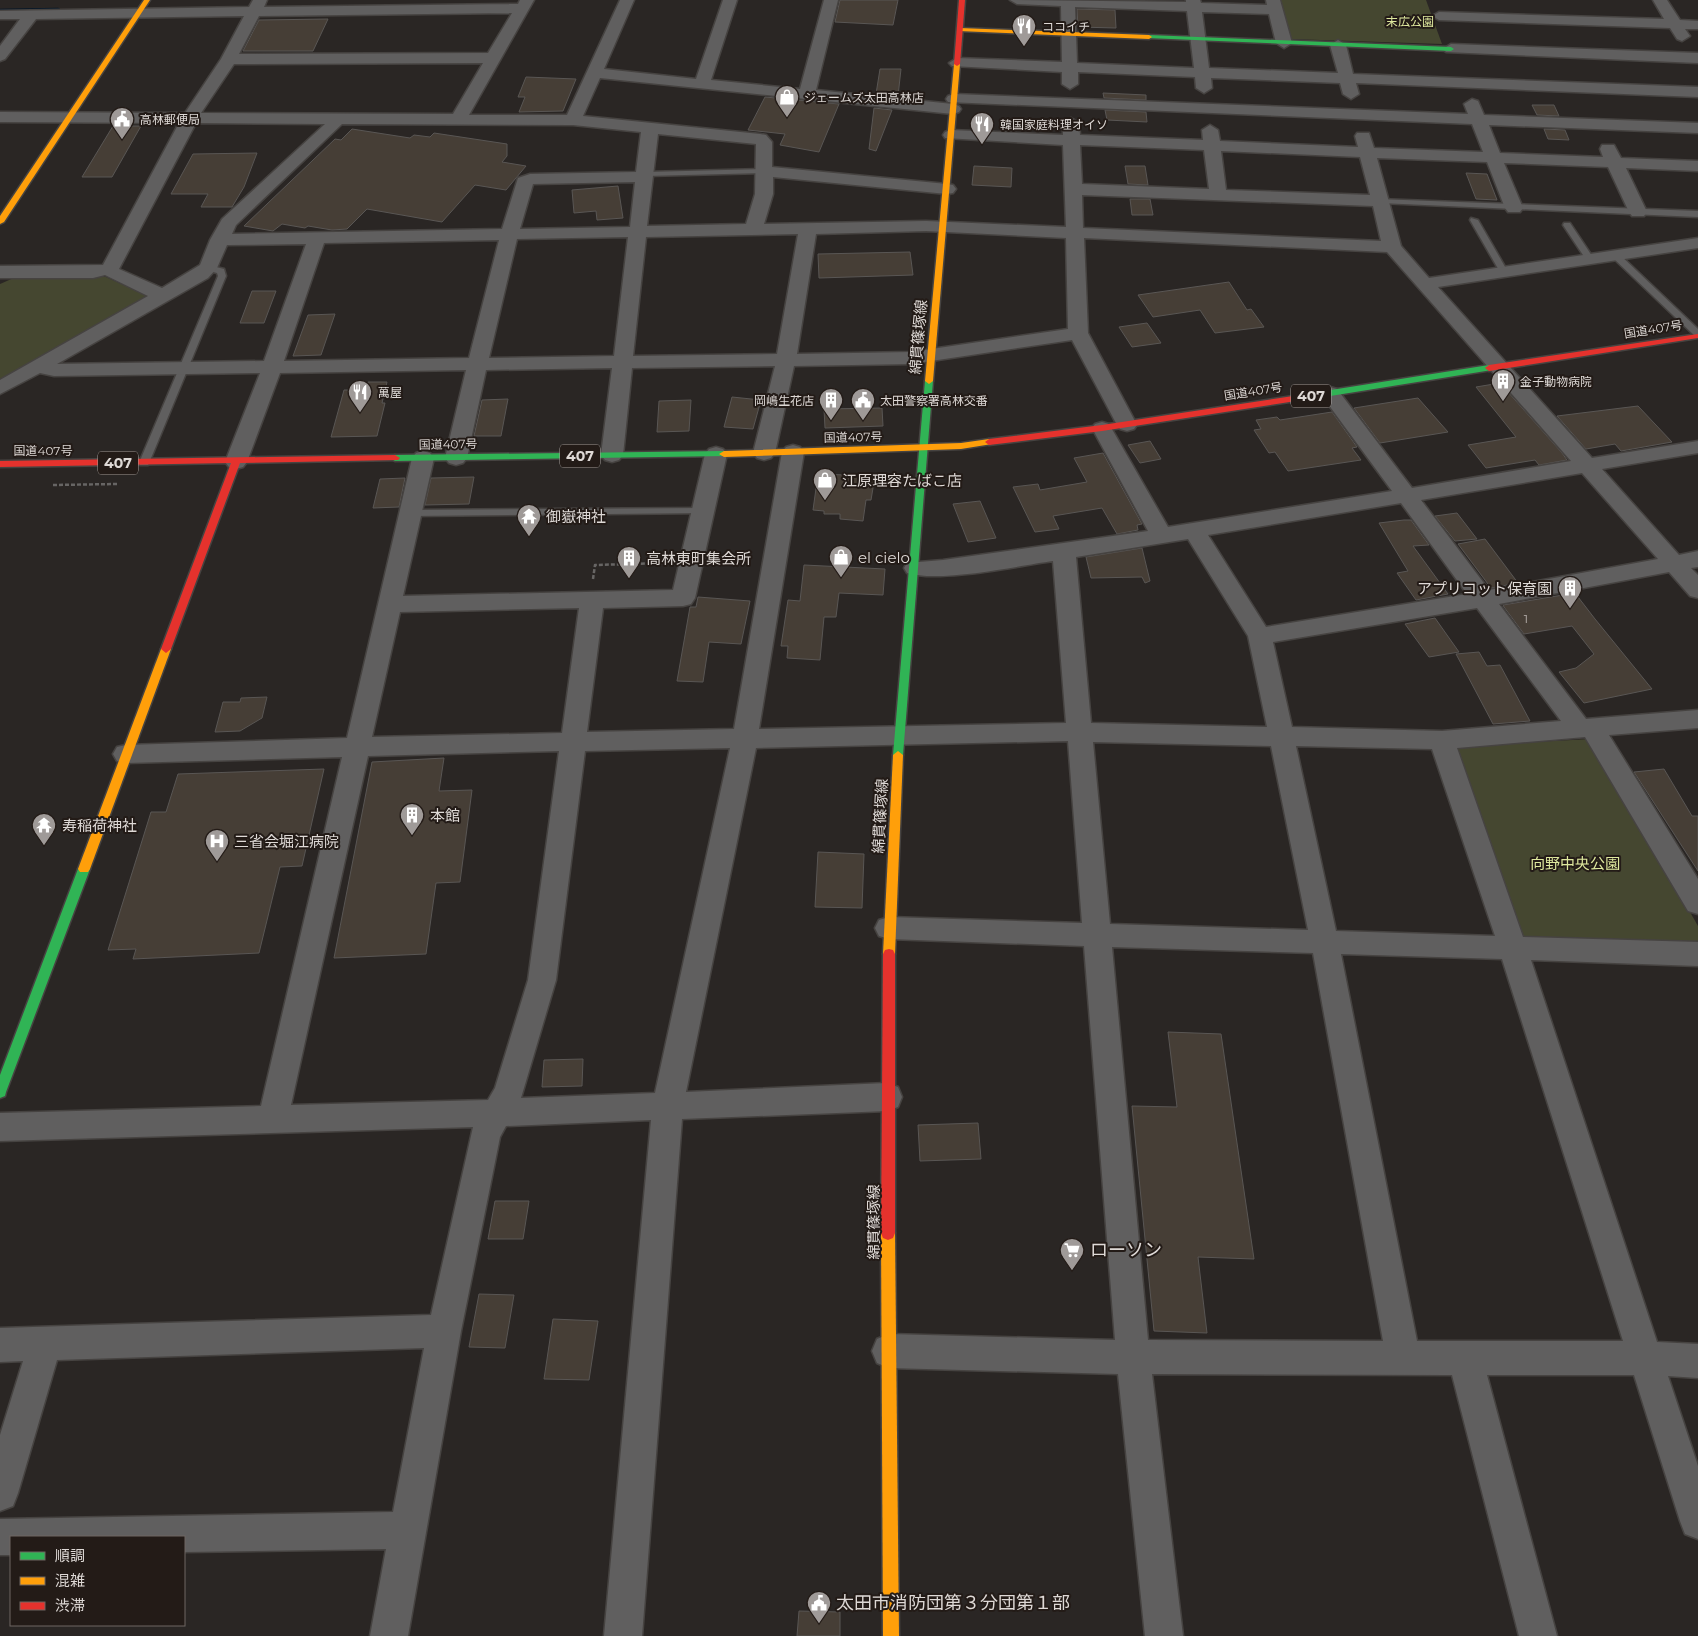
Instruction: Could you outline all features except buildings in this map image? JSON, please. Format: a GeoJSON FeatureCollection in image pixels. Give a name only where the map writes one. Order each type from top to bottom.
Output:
{"type":"FeatureCollection","features":[{"type":"Feature","properties":{"kind":"main road"},"geometry":{"type":"LineString","coordinates":[[0,222],[148,0]]}},
{"type":"Feature","properties":{"kind":"main road","name":"綿貫篠塚線"},"geometry":{"type":"LineString","coordinates":[[892,1636],[887,1097],[889,928],[899,736],[915,568],[931,355],[962,0]]}},
{"type":"Feature","properties":{"kind":"main road"},"geometry":{"type":"LineString","coordinates":[[960,30],[1451,49]]}},
{"type":"Feature","properties":{"kind":"main road","name":"国道407号"},"geometry":{"type":"LineString","coordinates":[[0,464],[716,454],[924,448],[1127,425],[1698,335]]}},
{"type":"Feature","properties":{"kind":"main road"},"geometry":{"type":"LineString","coordinates":[[0,1092],[236,462]]}},
{"type":"Feature","properties":{"kind":"street"},"geometry":{"type":"LineString","coordinates":[[572,120],[627,0]]}},
{"type":"Feature","properties":{"kind":"street"},"geometry":{"type":"LineString","coordinates":[[702,84],[730,0]]}},
{"type":"Feature","properties":{"kind":"street"},"geometry":{"type":"LineString","coordinates":[[807,94],[831,0]]}},
{"type":"Feature","properties":{"kind":"street"},"geometry":{"type":"LineString","coordinates":[[1017,0],[1274,5],[1284,42]]}},
{"type":"Feature","properties":{"kind":"street"},"geometry":{"type":"LineString","coordinates":[[1434,0],[1463,83],[1514,208]]}},
{"type":"Feature","properties":{"kind":"street"},"geometry":{"type":"LineString","coordinates":[[1660,0],[1697,60]]}},
{"type":"Feature","properties":{"kind":"street"},"geometry":{"type":"LineString","coordinates":[[1068,1],[1078,333],[1127,425]]}},
{"type":"Feature","properties":{"kind":"street"},"geometry":{"type":"LineString","coordinates":[[0,15],[139,13],[257,6],[525,4]]}},
{"type":"Feature","properties":{"kind":"street"},"geometry":{"type":"LineString","coordinates":[[458,119],[525,4]]}},
{"type":"Feature","properties":{"kind":"street"},"geometry":{"type":"LineString","coordinates":[[1193,4],[1218,195]]}},
{"type":"Feature","properties":{"kind":"street"},"geometry":{"type":"LineString","coordinates":[[110,269],[190,118],[229,59],[257,6]]}},
{"type":"Feature","properties":{"kind":"street"},"geometry":{"type":"LineString","coordinates":[[1439,16],[1542,13],[1698,25]]}},
{"type":"Feature","properties":{"kind":"street"},"geometry":{"type":"LineString","coordinates":[[1542,13],[1638,212]]}},
{"type":"Feature","properties":{"kind":"street"},"geometry":{"type":"LineString","coordinates":[[0,56],[31,15]]}},
{"type":"Feature","properties":{"kind":"street"},"geometry":{"type":"LineString","coordinates":[[1338,44],[1392,247],[1698,590]]}},
{"type":"Feature","properties":{"kind":"street"},"geometry":{"type":"LineString","coordinates":[[1451,49],[1697,60]]}},
{"type":"Feature","properties":{"kind":"street"},"geometry":{"type":"LineString","coordinates":[[229,59],[494,58]]}},
{"type":"Feature","properties":{"kind":"street"},"geometry":{"type":"LineString","coordinates":[[957,63],[1698,92]]}},
{"type":"Feature","properties":{"kind":"street"},"geometry":{"type":"LineString","coordinates":[[594,72],[807,94],[953,104],[1071,103],[1698,128]]}},
{"type":"Feature","properties":{"kind":"street"},"geometry":{"type":"LineString","coordinates":[[0,118],[572,120],[760,139],[764,142],[766,171],[764,194],[753,230]]}},
{"type":"Feature","properties":{"kind":"street"},"geometry":{"type":"LineString","coordinates":[[0,388],[201,274],[208,268],[219,240],[228,224],[334,124],[336,119]]}},
{"type":"Feature","properties":{"kind":"street"},"geometry":{"type":"LineString","coordinates":[[612,455],[646,176],[650,128]]}},
{"type":"Feature","properties":{"kind":"street"},"geometry":{"type":"LineString","coordinates":[[951,136],[1698,166]]}},
{"type":"Feature","properties":{"kind":"street"},"geometry":{"type":"LineString","coordinates":[[766,171],[947,189]]}},
{"type":"Feature","properties":{"kind":"street"},"geometry":{"type":"LineString","coordinates":[[456,458],[476,364],[524,182],[530,179],[646,176]]}},
{"type":"Feature","properties":{"kind":"street"},"geometry":{"type":"LineString","coordinates":[[1073,189],[1380,202]]}},
{"type":"Feature","properties":{"kind":"street"},"geometry":{"type":"LineString","coordinates":[[219,240],[509,233],[943,227],[1392,247]]}},
{"type":"Feature","properties":{"kind":"street"},"geometry":{"type":"LineString","coordinates":[[764,453],[786,359],[808,229]]}},
{"type":"Feature","properties":{"kind":"street"},"geometry":{"type":"LineString","coordinates":[[236,462],[272,367],[317,238]]}},
{"type":"Feature","properties":{"kind":"street"},"geometry":{"type":"LineString","coordinates":[[1424,284],[1698,243]]}},
{"type":"Feature","properties":{"kind":"street"},"geometry":{"type":"LineString","coordinates":[[0,272],[92,272],[110,269]]}},
{"type":"Feature","properties":{"kind":"street"},"geometry":{"type":"LineString","coordinates":[[110,269],[114,274],[164,296]]}},
{"type":"Feature","properties":{"kind":"street"},"geometry":{"type":"LineString","coordinates":[[38,367],[54,370],[911,358],[1078,333]]}},
{"type":"Feature","properties":{"kind":"street"},"geometry":{"type":"LineString","coordinates":[[1330,393],[1483,599],[1586,728],[1698,902]]}},
{"type":"Feature","properties":{"kind":"street"},"geometry":{"type":"LineString","coordinates":[[1102,428],[1162,536]]}},
{"type":"Feature","properties":{"kind":"street"},"geometry":{"type":"LineString","coordinates":[[915,568],[943,568],[1064,552],[1698,447]]}},
{"type":"Feature","properties":{"kind":"street"},"geometry":{"type":"LineString","coordinates":[[623,1636],[668,1105],[745,739],[793,452]]}},
{"type":"Feature","properties":{"kind":"street"},"geometry":{"type":"LineString","coordinates":[[390,604],[683,598],[716,454]]}},
{"type":"Feature","properties":{"kind":"street"},"geometry":{"type":"LineString","coordinates":[[273,1119],[423,458]]}},
{"type":"Feature","properties":{"kind":"street"},"geometry":{"type":"LineString","coordinates":[[1194,530],[1260,636],[1325,943],[1403,1356]]}},
{"type":"Feature","properties":{"kind":"street"},"geometry":{"type":"LineString","coordinates":[[1064,552],[1133,1357],[1164,1636]]}},
{"type":"Feature","properties":{"kind":"street"},"geometry":{"type":"LineString","coordinates":[[1260,636],[1483,599],[1698,559]]}},
{"type":"Feature","properties":{"kind":"street"},"geometry":{"type":"LineString","coordinates":[[389,1636],[444,1331],[485,1135],[510,1091],[542,980],[592,600]]}},
{"type":"Feature","properties":{"kind":"street"},"geometry":{"type":"LineString","coordinates":[[126,754],[456,744],[1079,732],[1282,738],[1442,740],[1586,728],[1696,722]]}},
{"type":"Feature","properties":{"kind":"street"},"geometry":{"type":"LineString","coordinates":[[1442,740],[1513,949],[1698,1521]]}},
{"type":"Feature","properties":{"kind":"street"},"geometry":{"type":"LineString","coordinates":[[889,928],[1698,954]]}},
{"type":"Feature","properties":{"kind":"street"},"geometry":{"type":"LineString","coordinates":[[0,1128],[498,1113],[887,1097]]}},
{"type":"Feature","properties":{"kind":"street"},"geometry":{"type":"LineString","coordinates":[[0,1345],[444,1331]]}},
{"type":"Feature","properties":{"kind":"street"},"geometry":{"type":"LineString","coordinates":[[0,1493],[45,1344]]}},
{"type":"Feature","properties":{"kind":"street"},"geometry":{"type":"LineString","coordinates":[[889,1351],[1133,1357],[1403,1356],[1644,1358],[1698,1361]]}},
{"type":"Feature","properties":{"kind":"street"},"geometry":{"type":"LineString","coordinates":[[1465,1357],[1538,1636]]}},
{"type":"Feature","properties":{"kind":"street"},"geometry":{"type":"LineString","coordinates":[[58,1536],[408,1530]]}},
{"type":"Feature","properties":{"kind":"lane"},"geometry":{"type":"LineString","coordinates":[[646,176],[766,171]]}},
{"type":"Feature","properties":{"kind":"lane"},"geometry":{"type":"LineString","coordinates":[[1380,202],[1698,214]]}},
{"type":"Feature","properties":{"kind":"lane"},"geometry":{"type":"LineString","coordinates":[[1474,220],[1504,272]]}},
{"type":"Feature","properties":{"kind":"lane"},"geometry":{"type":"LineString","coordinates":[[1567,226],[1590,259]]}},
{"type":"Feature","properties":{"kind":"lane"},"geometry":{"type":"LineString","coordinates":[[1615,255],[1698,335]]}},
{"type":"Feature","properties":{"kind":"lane"},"geometry":{"type":"LineString","coordinates":[[144,463],[182,368],[222,276],[221,271],[216,268],[208,268]]}},
{"type":"Feature","properties":{"kind":"lane"},"geometry":{"type":"LineString","coordinates":[[410,513],[703,511]]}},
{"type":"Feature","properties":{"kind":"path"},"geometry":{"type":"LineString","coordinates":[[45,485],[120,484]]}},
{"type":"Feature","properties":{"kind":"path"},"geometry":{"type":"LineString","coordinates":[[592,600],[595,565],[678,563],[679,555],[693,554]]}},
{"type":"Feature","properties":{"kind":"green space","name":"末広公園"},"geometry":{"type":"Polygon","coordinates":[[[1280,0],[1426,0],[1442,44],[1290,39],[1280,0]]]}},
{"type":"Feature","properties":{"kind":"green space"},"geometry":{"type":"Polygon","coordinates":[[[16,277],[106,277],[148,296],[146,301],[0,380],[0,284],[16,277]]]}},
{"type":"Feature","properties":{"kind":"green space","name":"向野中央公園"},"geometry":{"type":"Polygon","coordinates":[[[1591,739],[1698,926],[1698,942],[1522,940],[1453,746],[1591,739]]]}},
{"type":"Feature","properties":{"kind":"waterway"},"geometry":{"type":"LineString","coordinates":[[0,11],[58,10]]}},
{"type":"Feature","properties":{"kind":"traffic: fast"},"geometry":{"type":"LineString","coordinates":[[1149,37],[1451,49]]}},
{"type":"Feature","properties":{"kind":"traffic: fast"},"geometry":{"type":"LineString","coordinates":[[1293,399],[1489,368]]}},
{"type":"Feature","properties":{"kind":"traffic: fast"},"geometry":{"type":"LineString","coordinates":[[898,755],[929,381]]}},
{"type":"Feature","properties":{"kind":"traffic: fast"},"geometry":{"type":"LineString","coordinates":[[395,458],[724,454]]}},
{"type":"Feature","properties":{"kind":"traffic: fast"},"geometry":{"type":"LineString","coordinates":[[0,1092],[84,869]]}},
{"type":"Feature","properties":{"kind":"traffic: slow"},"geometry":{"type":"LineString","coordinates":[[0,222],[147,0]]}},
{"type":"Feature","properties":{"kind":"traffic: slow"},"geometry":{"type":"LineString","coordinates":[[960,30],[1149,37]]}},
{"type":"Feature","properties":{"kind":"traffic: slow"},"geometry":{"type":"LineString","coordinates":[[929,381],[957,64]]}},
{"type":"Feature","properties":{"kind":"traffic: slow"},"geometry":{"type":"LineString","coordinates":[[724,454],[961,446],[989,442]]}},
{"type":"Feature","properties":{"kind":"traffic: slow"},"geometry":{"type":"LineString","coordinates":[[84,869],[166,649]]}},
{"type":"Feature","properties":{"kind":"traffic: slow"},"geometry":{"type":"LineString","coordinates":[[889,954],[898,755]]}},
{"type":"Feature","properties":{"kind":"traffic: slow"},"geometry":{"type":"LineString","coordinates":[[888,1233],[891,1636]]}},
{"type":"Feature","properties":{"kind":"traffic: jam"},"geometry":{"type":"LineString","coordinates":[[957,64],[962,0]]}},
{"type":"Feature","properties":{"kind":"traffic: jam"},"geometry":{"type":"LineString","coordinates":[[1489,368],[1698,336]]}},
{"type":"Feature","properties":{"kind":"traffic: jam"},"geometry":{"type":"LineString","coordinates":[[989,442],[1102,428],[1293,399]]}},
{"type":"Feature","properties":{"kind":"traffic: jam"},"geometry":{"type":"LineString","coordinates":[[0,464],[395,458]]}},
{"type":"Feature","properties":{"kind":"traffic: jam"},"geometry":{"type":"LineString","coordinates":[[166,649],[236,462]]}},
{"type":"Feature","properties":{"kind":"traffic: jam"},"geometry":{"type":"LineString","coordinates":[[888,1233],[889,954]]}},
{"type":"Feature","properties":{"kind":"place","name":"ココイチ"},"geometry":{"type":"Point","coordinates":[1024,47]}},
{"type":"Feature","properties":{"kind":"place","name":"ジェームズ太田高林店"},"geometry":{"type":"Point","coordinates":[787,118]}},
{"type":"Feature","properties":{"kind":"place","name":"高林郵便局"},"geometry":{"type":"Point","coordinates":[122,140]}},
{"type":"Feature","properties":{"kind":"place","name":"韓国家庭料理オイソ"},"geometry":{"type":"Point","coordinates":[982,145]}},
{"type":"Feature","properties":{"kind":"place","name":"金子動物病院"},"geometry":{"type":"Point","coordinates":[1503,402]}},
{"type":"Feature","properties":{"kind":"place","name":"萬屋"},"geometry":{"type":"Point","coordinates":[360,413]}},
{"type":"Feature","properties":{"kind":"place","name":"岡嶋生花店"},"geometry":{"type":"Point","coordinates":[831,421]}},
{"type":"Feature","properties":{"kind":"place","name":"太田警察署高林交番"},"geometry":{"type":"Point","coordinates":[863,421]}},
{"type":"Feature","properties":{"kind":"place","name":"江原理容たばこ店"},"geometry":{"type":"Point","coordinates":[825,501]}},
{"type":"Feature","properties":{"kind":"place","name":"御嶽神社"},"geometry":{"type":"Point","coordinates":[529,537]}},
{"type":"Feature","properties":{"kind":"place","name":"el cielo"},"geometry":{"type":"Point","coordinates":[841,578]}},
{"type":"Feature","properties":{"kind":"place","name":"高林東町集会所"},"geometry":{"type":"Point","coordinates":[629,579]}},
{"type":"Feature","properties":{"kind":"place","name":"アプリコット保育園"},"geometry":{"type":"Point","coordinates":[1570,609]}},
{"type":"Feature","properties":{"kind":"place","name":"本館"},"geometry":{"type":"Point","coordinates":[412,836]}},
{"type":"Feature","properties":{"kind":"place","name":"寿稲荷神社"},"geometry":{"type":"Point","coordinates":[44,846]}},
{"type":"Feature","properties":{"kind":"place","name":"三省会堀江病院"},"geometry":{"type":"Point","coordinates":[217,862]}},
{"type":"Feature","properties":{"kind":"place","name":"ローソン"},"geometry":{"type":"Point","coordinates":[1072,1271]}},
{"type":"Feature","properties":{"kind":"place","name":"太田市消防団第３分団第１部"},"geometry":{"type":"Point","coordinates":[819,1624]}}]}
